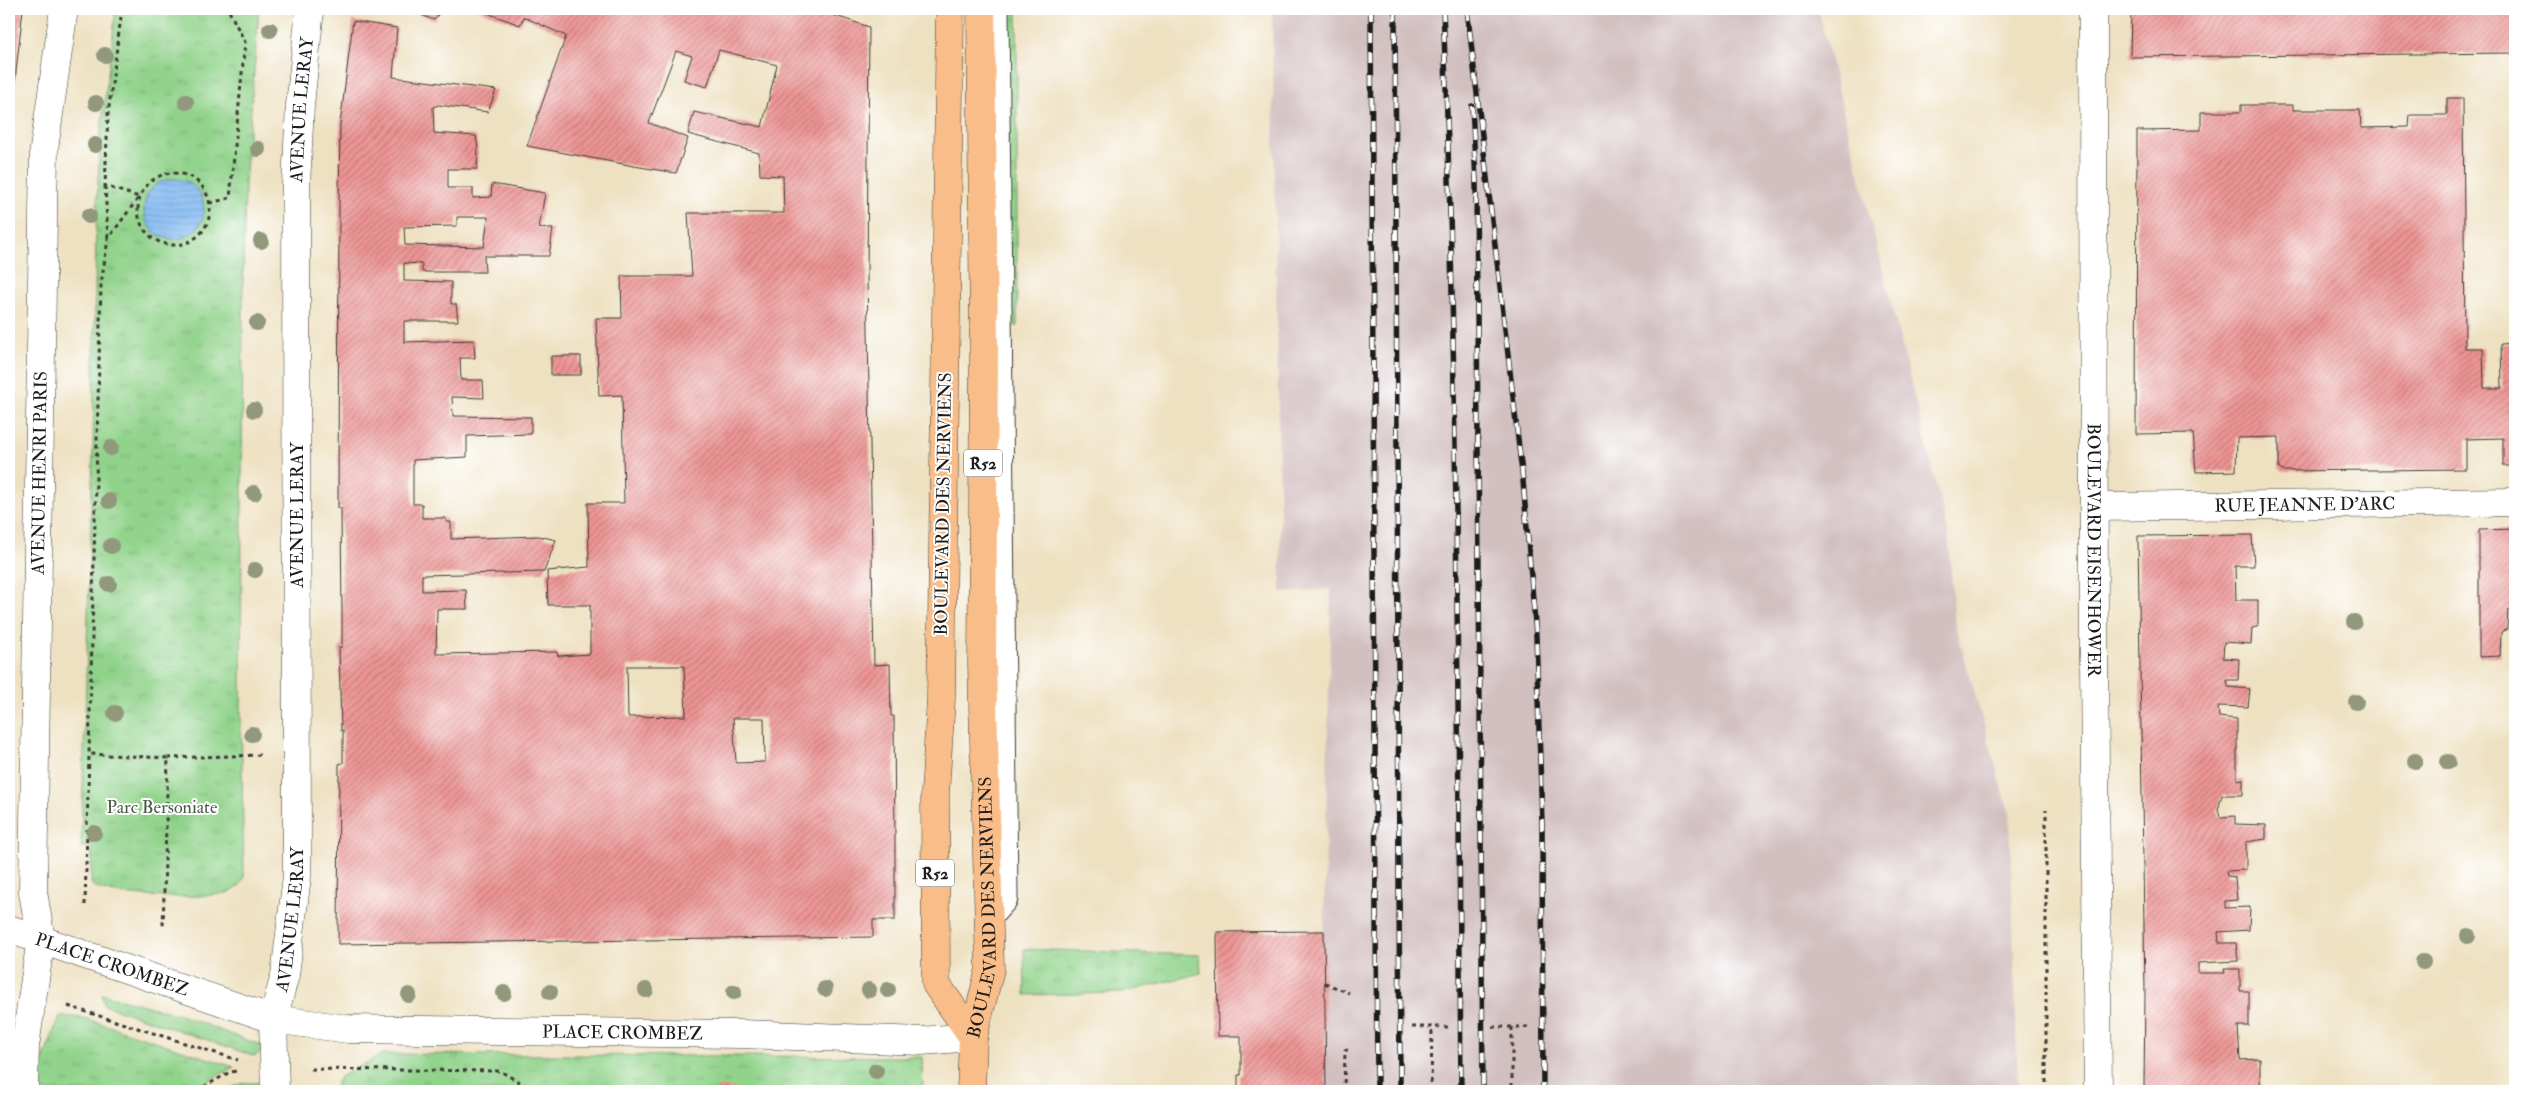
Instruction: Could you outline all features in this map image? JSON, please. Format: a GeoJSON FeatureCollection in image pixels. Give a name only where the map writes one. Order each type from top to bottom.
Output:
{"type":"FeatureCollection","features":[{"type":"Feature","properties":{"kind":"main road","name":"BOULEVARD DES NERVIENS"},"geometry":{"type":"LineString","coordinates":[[950,9],[941,699],[935,793],[934,940],[936,984],[972,1037]]}},
{"type":"Feature","properties":{"kind":"main road","name":"BOULEVARD DES NERVIENS"},"geometry":{"type":"LineString","coordinates":[[972,1037],[990,969],[982,664],[984,350],[980,9]]}},
{"type":"Feature","properties":{"kind":"main road","name":"R52"},"geometry":{"type":"LineString","coordinates":[[971,1091],[972,1037]]}},
{"type":"Feature","properties":{"kind":"street","name":"AVENUE HENRI PARIS"},"geometry":{"type":"LineString","coordinates":[[41,939],[33,892],[44,159],[64,9]]}},
{"type":"Feature","properties":{"kind":"street","name":"AVENUE LERAY"},"geometry":{"type":"LineString","coordinates":[[273,1019],[285,975],[297,876],[296,185],[299,115],[310,9]]}},
{"type":"Feature","properties":{"kind":"street","name":"BOULEVARD EISENHOWER"},"geometry":{"type":"LineString","coordinates":[[2093,9],[2098,1091]]}},
{"type":"Feature","properties":{"kind":"street","name":"RUE JEANNE D'ARC"},"geometry":{"type":"LineString","coordinates":[[2095,507],[2515,502]]}},
{"type":"Feature","properties":{"kind":"street"},"geometry":{"type":"LineString","coordinates":[[9,929],[41,939]]}},
{"type":"Feature","properties":{"kind":"street","name":"PLACE CROMBEZ"},"geometry":{"type":"LineString","coordinates":[[24,1091],[25,1046],[41,939],[273,1019],[348,1030],[740,1034],[921,1041],[972,1037]]}},
{"type":"Feature","properties":{"kind":"street"},"geometry":{"type":"LineString","coordinates":[[273,1019],[275,1080]]}},
{"type":"Feature","properties":{"kind":"lane"},"geometry":{"type":"LineString","coordinates":[[988,917],[1005,900],[996,9]]}},
{"type":"Feature","properties":{"kind":"path"},"geometry":{"type":"LineString","coordinates":[[85,905],[101,284],[108,239],[105,186],[108,114],[122,9]]}},
{"type":"Feature","properties":{"kind":"path"},"geometry":{"type":"LineString","coordinates":[[210,203],[230,198],[245,42],[228,9]]}},
{"type":"Feature","properties":{"kind":"path"},"geometry":{"type":"LineString","coordinates":[[108,239],[140,197],[145,187],[165,173],[176,172],[188,175],[198,182],[206,191],[210,203],[208,221],[199,236],[189,243],[177,246],[165,245],[154,240],[145,232],[137,209],[140,197]]}},
{"type":"Feature","properties":{"kind":"path"},"geometry":{"type":"LineString","coordinates":[[105,186],[140,197]]}},
{"type":"Feature","properties":{"kind":"path"},"geometry":{"type":"LineString","coordinates":[[89,754],[168,758],[298,754]]}},
{"type":"Feature","properties":{"kind":"path"},"geometry":{"type":"LineString","coordinates":[[163,927],[168,758]]}},
{"type":"Feature","properties":{"kind":"path"},"geometry":{"type":"LineString","coordinates":[[2046,810],[2046,1091]]}},
{"type":"Feature","properties":{"kind":"path"},"geometry":{"type":"LineString","coordinates":[[1325,983],[1349,993]]}},
{"type":"Feature","properties":{"kind":"path"},"geometry":{"type":"LineString","coordinates":[[1412,1027],[1451,1027]]}},
{"type":"Feature","properties":{"kind":"path"},"geometry":{"type":"LineString","coordinates":[[1431,1091],[1432,1027]]}},
{"type":"Feature","properties":{"kind":"path"},"geometry":{"type":"LineString","coordinates":[[1492,1027],[1532,1027]]}},
{"type":"Feature","properties":{"kind":"path"},"geometry":{"type":"LineString","coordinates":[[1512,1027],[1512,1091]]}},
{"type":"Feature","properties":{"kind":"path"},"geometry":{"type":"LineString","coordinates":[[1344,1091],[1345,1050],[1350,1050]]}},
{"type":"Feature","properties":{"kind":"path"},"geometry":{"type":"LineString","coordinates":[[197,1091],[230,1072],[275,1080]]}},
{"type":"Feature","properties":{"kind":"shaded area"},"geometry":{"type":"Polygon","coordinates":[[[1272,9],[1818,9],[1948,532],[1955,625],[2010,815],[2018,1091],[1326,1091],[1324,931],[1331,589],[1281,593],[1272,9]]]}},
{"type":"Feature","properties":{"kind":"green space","name":"Parc Bersoniate"},"geometry":{"type":"Polygon","coordinates":[[[116,9],[259,9],[245,184],[243,283],[241,715],[244,876],[240,884],[229,892],[200,896],[157,897],[116,893],[100,889],[91,884],[92,847],[81,847],[93,450],[96,225],[100,138],[116,9]]]}},
{"type":"Feature","properties":{"kind":"green space"},"geometry":{"type":"Polygon","coordinates":[[[1006,9],[1017,9],[1017,326],[1010,325],[1006,9]]]}},
{"type":"Feature","properties":{"kind":"green space"},"geometry":{"type":"Polygon","coordinates":[[[1024,949],[1200,955],[1201,973],[1121,993],[1025,995],[1024,949]]]}},
{"type":"Feature","properties":{"kind":"green space"},"geometry":{"type":"Polygon","coordinates":[[[102,994],[177,1014],[268,1048],[254,1056],[104,1005],[102,994]]]}},
{"type":"Feature","properties":{"kind":"green space"},"geometry":{"type":"Polygon","coordinates":[[[60,1016],[84,1018],[234,1067],[193,1089],[179,1091],[37,1091],[42,1062],[60,1016]]]}},
{"type":"Feature","properties":{"kind":"green space"},"geometry":{"type":"Polygon","coordinates":[[[383,1054],[922,1057],[923,1091],[332,1091],[340,1077],[383,1054]]]}},
{"type":"Feature","properties":{"kind":"green space"},"geometry":{"type":"Polygon","coordinates":[[[244,1083],[269,1083],[269,1091],[222,1091],[244,1083]]]}},
{"type":"Feature","properties":{"kind":"water"},"geometry":{"type":"Polygon","coordinates":[[[174,179],[191,184],[199,192],[204,209],[199,226],[191,234],[174,239],[157,234],[149,226],[144,209],[149,192],[157,184],[174,179]]]}},
{"type":"Feature","properties":{"kind":"building"},"geometry":{"type":"Polygon","coordinates":[[[9,9],[23,9],[10,125],[9,125],[9,9]]]}},
{"type":"Feature","properties":{"kind":"building"},"geometry":{"type":"Polygon","coordinates":[[[423,9],[440,9],[434,20],[421,15],[423,9]]]}},
{"type":"Feature","properties":{"kind":"building"},"geometry":{"type":"Polygon","coordinates":[[[476,9],[815,9],[869,27],[867,277],[874,665],[890,664],[891,716],[894,716],[895,841],[895,920],[873,920],[873,937],[338,944],[339,764],[343,763],[339,647],[342,647],[341,508],[338,508],[340,125],[353,21],[397,28],[393,77],[496,90],[488,112],[439,105],[433,107],[434,133],[476,136],[478,149],[477,169],[448,169],[448,188],[473,188],[473,198],[491,197],[492,184],[545,193],[539,228],[553,229],[549,256],[484,256],[485,272],[422,272],[422,264],[404,263],[404,281],[451,282],[451,304],[456,304],[458,321],[404,321],[404,342],[474,340],[475,358],[460,358],[461,380],[483,380],[484,398],[452,397],[453,416],[531,417],[531,434],[467,436],[467,457],[413,460],[413,504],[422,504],[422,518],[446,518],[446,522],[451,522],[451,539],[539,536],[556,540],[544,572],[422,575],[422,591],[466,590],[467,609],[437,609],[436,654],[557,652],[558,656],[590,654],[590,605],[548,605],[547,571],[589,567],[588,503],[624,503],[622,395],[599,396],[596,318],[622,318],[621,276],[692,276],[688,213],[784,213],[783,176],[760,175],[759,153],[688,134],[694,112],[762,127],[777,65],[719,50],[707,87],[684,80],[692,56],[676,51],[649,123],[688,138],[676,173],[527,146],[566,36],[524,17],[520,25],[476,9]],[[457,217],[457,226],[404,227],[405,245],[484,247],[488,217],[457,217]],[[627,666],[628,717],[686,716],[684,666],[627,666]],[[733,718],[736,763],[765,762],[764,718],[733,718]]]}},
{"type":"Feature","properties":{"kind":"building"},"geometry":{"type":"Polygon","coordinates":[[[2131,9],[2515,9],[2515,53],[2130,57],[2131,9]]]}},
{"type":"Feature","properties":{"kind":"building"},"geometry":{"type":"Polygon","coordinates":[[[2447,98],[2463,98],[2465,348],[2483,348],[2484,388],[2502,388],[2501,344],[2515,343],[2515,466],[2503,466],[2503,438],[2466,439],[2466,469],[2283,471],[2279,469],[2279,437],[2237,438],[2236,471],[2196,472],[2193,433],[2136,434],[2137,131],[2201,130],[2201,112],[2241,112],[2241,105],[2293,105],[2293,110],[2360,110],[2361,128],[2409,127],[2410,115],[2447,115],[2447,98]]]}},
{"type":"Feature","properties":{"kind":"building"},"geometry":{"type":"Polygon","coordinates":[[[551,356],[581,356],[581,375],[551,375],[551,356]]]}},
{"type":"Feature","properties":{"kind":"building"},"geometry":{"type":"Polygon","coordinates":[[[2515,529],[2515,609],[2508,610],[2507,629],[2501,632],[2500,656],[2479,657],[2479,530],[2515,529]]]}},
{"type":"Feature","properties":{"kind":"building"},"geometry":{"type":"Polygon","coordinates":[[[2252,535],[2254,566],[2235,566],[2236,600],[2258,600],[2258,627],[2252,628],[2251,644],[2224,642],[2223,658],[2239,659],[2238,680],[2227,680],[2228,687],[2250,689],[2248,707],[2218,706],[2219,717],[2237,719],[2237,780],[2243,779],[2243,795],[2222,795],[2218,810],[2220,817],[2235,816],[2235,824],[2266,825],[2266,839],[2246,842],[2246,870],[2226,871],[2227,876],[2235,877],[2237,900],[2225,901],[2225,908],[2250,907],[2249,930],[2218,932],[2219,943],[2236,943],[2238,961],[2198,963],[2198,973],[2225,973],[2224,969],[2240,969],[2240,991],[2249,991],[2249,1026],[2238,1026],[2240,1060],[2260,1059],[2260,1089],[2265,1091],[2144,1091],[2145,991],[2138,536],[2252,535]]]}},
{"type":"Feature","properties":{"kind":"building"},"geometry":{"type":"Polygon","coordinates":[[[1324,931],[1326,1091],[1238,1091],[1238,1075],[1241,1075],[1241,1036],[1218,1036],[1217,932],[1324,931]]]}},
{"type":"Feature","properties":{"kind":"building"},"geometry":{"type":"Polygon","coordinates":[[[718,1086],[743,1090],[743,1091],[717,1091],[718,1086]]]}},
{"type":"Feature","properties":{"kind":"railway"},"geometry":{"type":"LineString","coordinates":[[1371,9],[1377,1091]]}},
{"type":"Feature","properties":{"kind":"railway"},"geometry":{"type":"LineString","coordinates":[[1395,9],[1400,1091]]}},
{"type":"Feature","properties":{"kind":"railway"},"geometry":{"type":"LineString","coordinates":[[1443,9],[1452,279],[1461,1091]]}},
{"type":"Feature","properties":{"kind":"railway"},"geometry":{"type":"LineString","coordinates":[[1467,9],[1523,481],[1536,635],[1542,823],[1543,1091]]}},
{"type":"Feature","properties":{"kind":"railway"},"geometry":{"type":"LineString","coordinates":[[1472,106],[1476,181],[1483,1091]]}}]}
